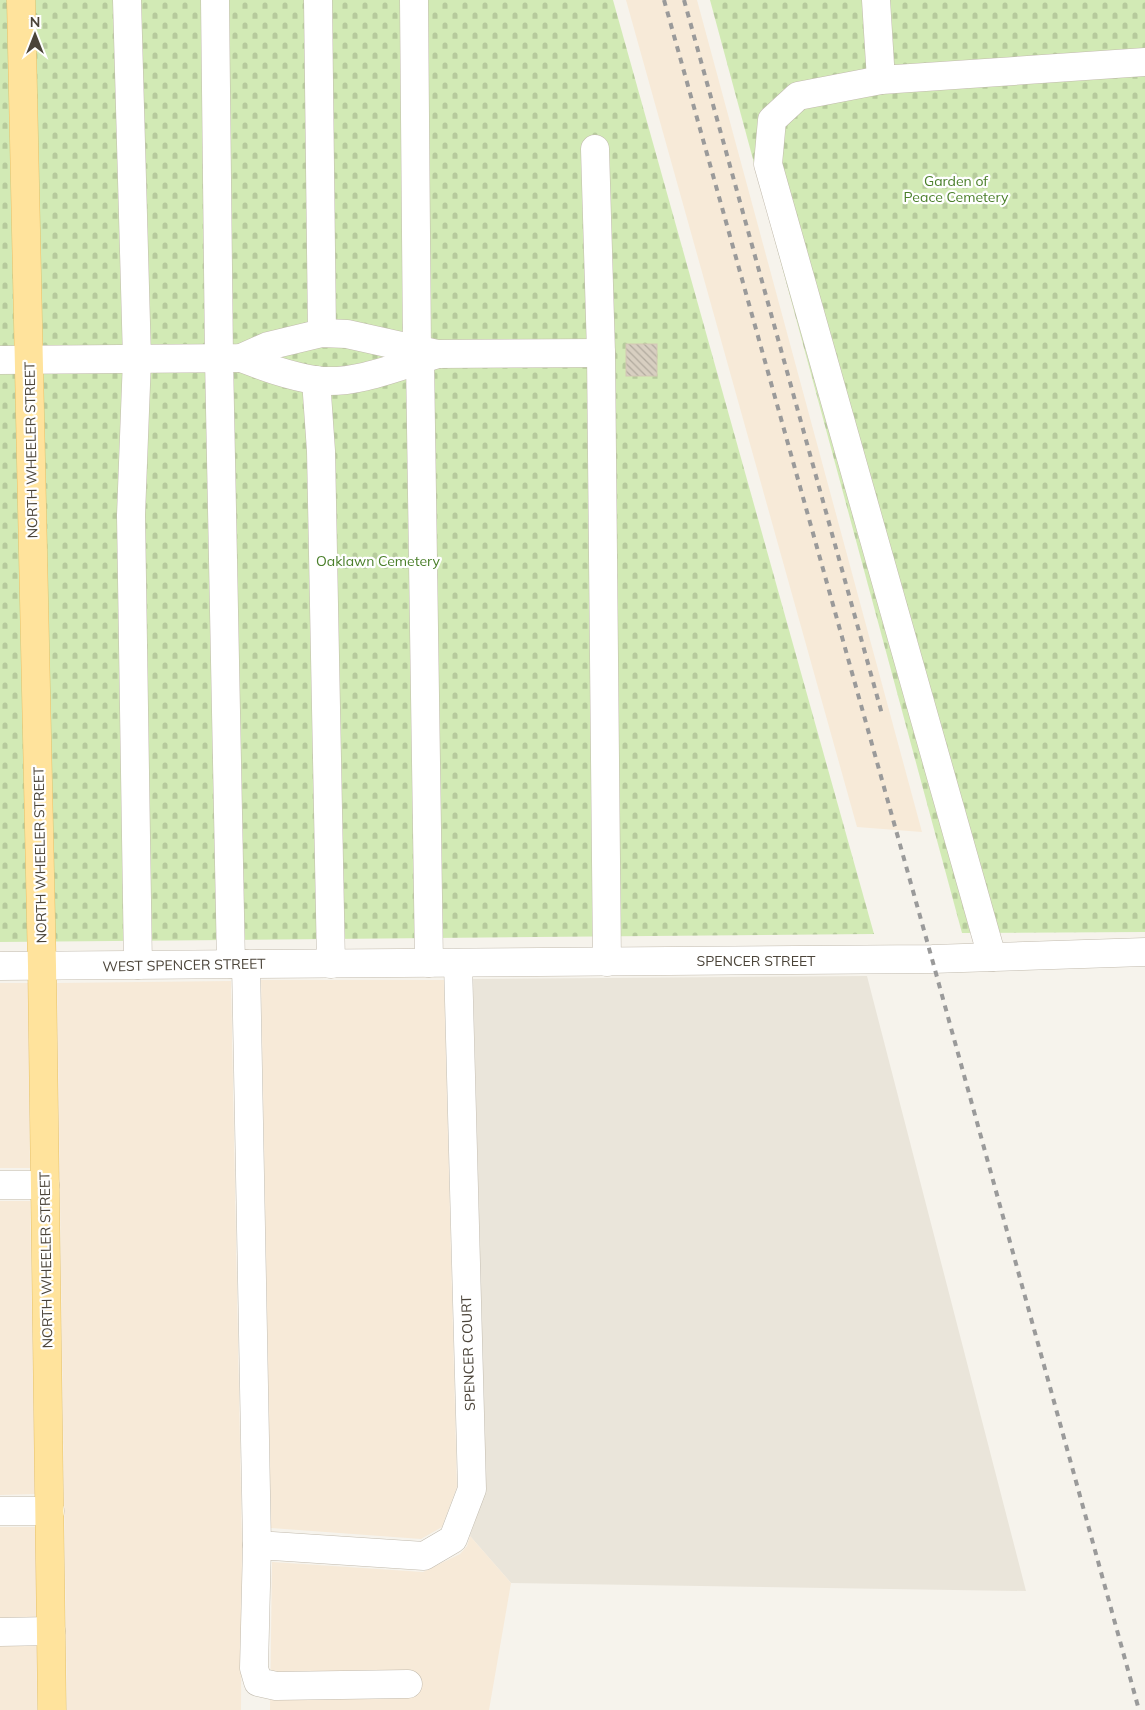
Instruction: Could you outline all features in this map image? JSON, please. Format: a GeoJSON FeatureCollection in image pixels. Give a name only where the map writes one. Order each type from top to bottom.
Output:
{"type":"FeatureCollection","features":[{"type":"Feature","properties":{"kind":"main road","name":"NORTH WHEELER STREET"},"geometry":{"type":"LineString","coordinates":[[21,0],[42,966],[52,1710]]}},
{"type":"Feature","properties":{"kind":"street"},"geometry":{"type":"LineString","coordinates":[[127,0],[137,359],[131,515],[138,965]]}},
{"type":"Feature","properties":{"kind":"street"},"geometry":{"type":"LineString","coordinates":[[215,0],[230,358],[238,964],[257,1545],[254,1668],[258,1682],[276,1686],[408,1684]]}},
{"type":"Feature","properties":{"kind":"street"},"geometry":{"type":"LineString","coordinates":[[318,0],[322,333]]}},
{"type":"Feature","properties":{"kind":"street"},"geometry":{"type":"LineString","coordinates":[[414,0],[425,354],[429,963]]}},
{"type":"Feature","properties":{"kind":"street"},"geometry":{"type":"LineString","coordinates":[[876,0],[881,80]]}},
{"type":"Feature","properties":{"kind":"street"},"geometry":{"type":"LineString","coordinates":[[992,957],[768,164],[772,120],[798,96],[881,80],[1145,62]]}},
{"type":"Feature","properties":{"kind":"street"},"geometry":{"type":"LineString","coordinates":[[595,149],[600,353],[607,962]]}},
{"type":"Feature","properties":{"kind":"street"},"geometry":{"type":"LineString","coordinates":[[230,358],[268,346],[322,333],[347,334],[425,354],[600,353]]}},
{"type":"Feature","properties":{"kind":"street"},"geometry":{"type":"LineString","coordinates":[[0,360],[230,358],[316,380],[357,378],[425,354]]}},
{"type":"Feature","properties":{"kind":"street"},"geometry":{"type":"LineString","coordinates":[[316,380],[321,451],[331,964]]}},
{"type":"Feature","properties":{"kind":"street","name":"SPENCER STREET"},"geometry":{"type":"LineString","coordinates":[[368,964],[992,957],[1145,952]]}},
{"type":"Feature","properties":{"kind":"street","name":"SPENCER COURT"},"geometry":{"type":"LineString","coordinates":[[257,1545],[424,1556],[453,1540],[472,1489],[458,963]]}},
{"type":"Feature","properties":{"kind":"street","name":"WEST SPENCER STREET"},"geometry":{"type":"LineString","coordinates":[[0,966],[368,964]]}},
{"type":"Feature","properties":{"kind":"street"},"geometry":{"type":"LineString","coordinates":[[0,1185],[45,1185]]}},
{"type":"Feature","properties":{"kind":"street"},"geometry":{"type":"LineString","coordinates":[[0,1511],[50,1511]]}},
{"type":"Feature","properties":{"kind":"street"},"geometry":{"type":"LineString","coordinates":[[0,1632],[51,1631]]}},
{"type":"Feature","properties":{"kind":"shaded area"},"geometry":{"type":"Polygon","coordinates":[[[626,0],[697,0],[922,832],[857,827],[626,0]]]}},
{"type":"Feature","properties":{"kind":"shaded area"},"geometry":{"type":"Polygon","coordinates":[[[867,976],[1026,1591],[511,1583],[470,1536],[486,1489],[473,979],[867,976]]]}},
{"type":"Feature","properties":{"kind":"shaded area"},"geometry":{"type":"Polygon","coordinates":[[[261,980],[444,980],[457,1487],[442,1527],[421,1539],[271,1528],[261,980]]]}},
{"type":"Feature","properties":{"kind":"shaded area"},"geometry":{"type":"Polygon","coordinates":[[[231,981],[242,1545],[241,1710],[67,1710],[57,983],[231,981]]]}},
{"type":"Feature","properties":{"kind":"shaded area"},"geometry":{"type":"Polygon","coordinates":[[[0,983],[28,983],[30,1168],[0,1168],[0,983]]]}},
{"type":"Feature","properties":{"kind":"shaded area"},"geometry":{"type":"Polygon","coordinates":[[[0,1201],[30,1201],[35,1494],[0,1495],[0,1201]]]}},
{"type":"Feature","properties":{"kind":"shaded area"},"geometry":{"type":"Polygon","coordinates":[[[0,1527],[36,1527],[37,1710],[0,1710],[0,1527]]]}},
{"type":"Feature","properties":{"kind":"shaded area"},"geometry":{"type":"Polygon","coordinates":[[[470,1536],[511,1583],[489,1710],[270,1710],[272,1562],[423,1572],[460,1554],[467,1546],[470,1536]]]}},
{"type":"Feature","properties":{"kind":"green space","name":"Oaklawn Cemetery"},"geometry":{"type":"Polygon","coordinates":[[[0,0],[613,0],[874,934],[0,942],[0,0]]]}},
{"type":"Feature","properties":{"kind":"green space","name":"Garden of Peace Cemetery"},"geometry":{"type":"Polygon","coordinates":[[[710,0],[1145,0],[1145,932],[962,933],[710,0]]]}},
{"type":"Feature","properties":{"kind":"building"},"geometry":{"type":"Polygon","coordinates":[[[626,344],[657,344],[657,376],[626,376],[626,344]]]}},
{"type":"Feature","properties":{"kind":"railway"},"geometry":{"type":"LineString","coordinates":[[664,0],[932,959],[1139,1710]]}},
{"type":"Feature","properties":{"kind":"railway"},"geometry":{"type":"LineString","coordinates":[[684,0],[882,714]]}}]}
